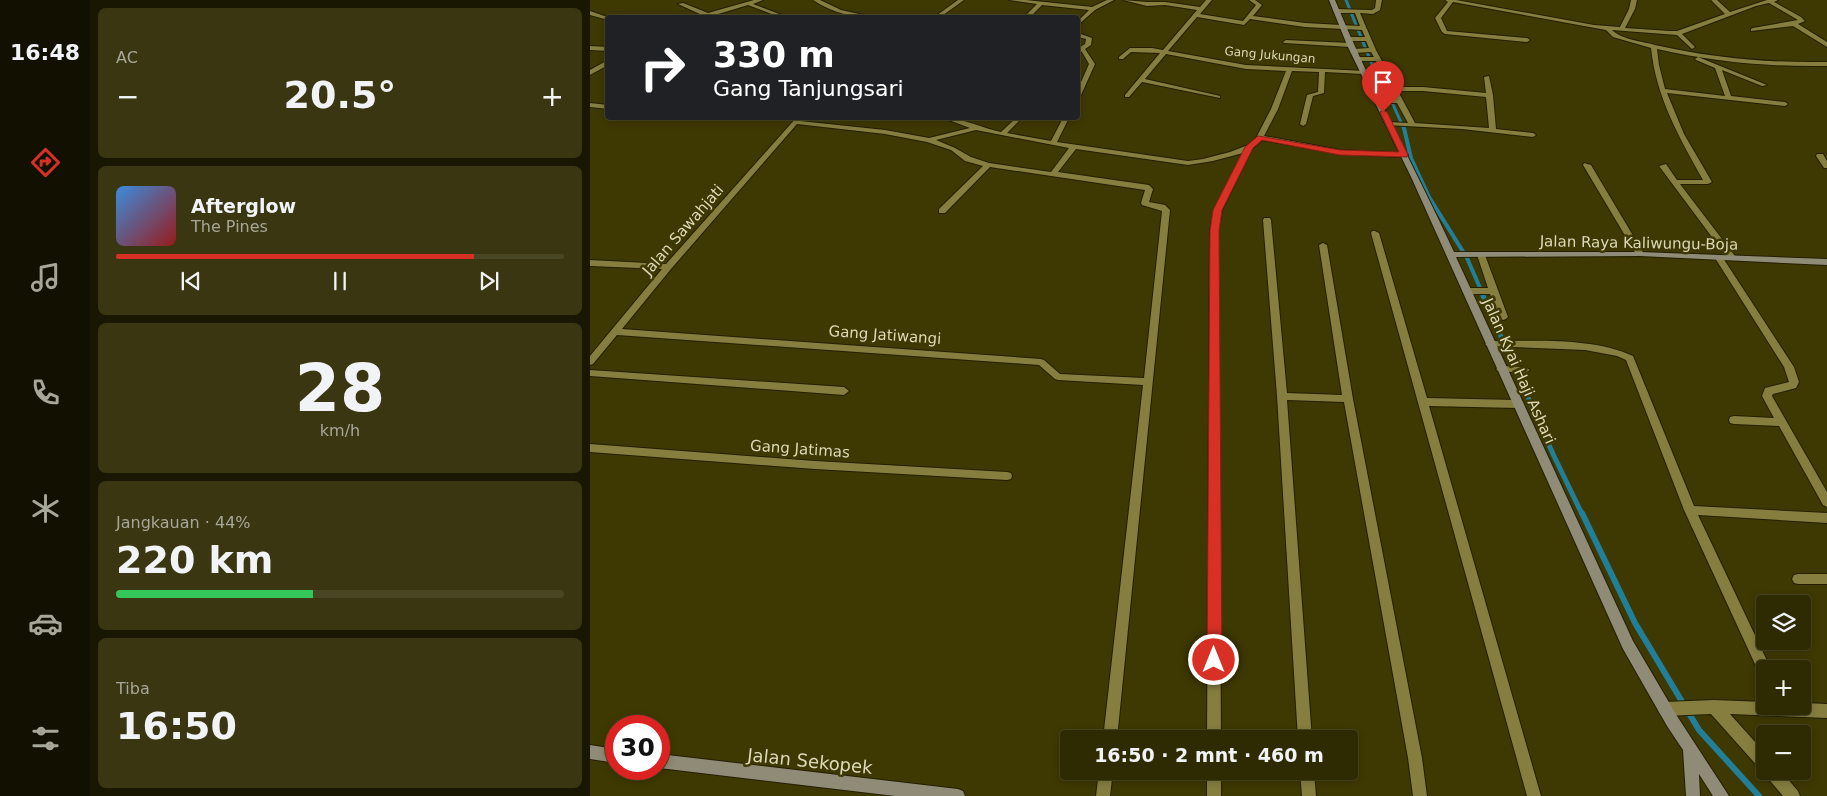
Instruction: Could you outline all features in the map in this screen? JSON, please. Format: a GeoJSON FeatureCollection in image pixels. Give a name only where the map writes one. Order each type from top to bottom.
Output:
{"type":"FeatureCollection","features":[{"type":"Feature","properties":{"kind":"main road","name":"Jalan Kyai Haji Ashari"},"geometry":{"type":"LineString","coordinates":[[1332,0],[1346,28],[1363,72],[1381,101],[1450,255],[1470,291],[1506,370],[1517,404],[1628,645],[1665,709],[1722,796]]}},
{"type":"Feature","properties":{"kind":"main road","name":"Jalan Raya Kaliwungu-Boja"},"geometry":{"type":"LineString","coordinates":[[1450,255],[1640,254],[1827,262]]}},
{"type":"Feature","properties":{"kind":"main road"},"geometry":{"type":"LineString","coordinates":[[1690,749],[1693,796]]}},
{"type":"Feature","properties":{"kind":"main road"},"geometry":{"type":"LineString","coordinates":[[590,752],[605,754]]}},
{"type":"Feature","properties":{"kind":"main road","name":"Jalan Sekopek"},"geometry":{"type":"LineString","coordinates":[[670,762],[958,796]]}},
{"type":"Feature","properties":{"kind":"street"},"geometry":{"type":"LineString","coordinates":[[737,0],[780,15]]}},
{"type":"Feature","properties":{"kind":"street"},"geometry":{"type":"LineString","coordinates":[[712,15],[760,0]]}},
{"type":"Feature","properties":{"kind":"street"},"geometry":{"type":"LineString","coordinates":[[816,0],[839,11],[860,15]]}},
{"type":"Feature","properties":{"kind":"street"},"geometry":{"type":"LineString","coordinates":[[939,15],[960,0]]}},
{"type":"Feature","properties":{"kind":"street"},"geometry":{"type":"LineString","coordinates":[[1012,0],[1093,9]]}},
{"type":"Feature","properties":{"kind":"street"},"geometry":{"type":"LineString","coordinates":[[1073,7],[1080,0]]}},
{"type":"Feature","properties":{"kind":"street"},"geometry":{"type":"LineString","coordinates":[[1080,21],[1093,9],[1111,0]]}},
{"type":"Feature","properties":{"kind":"street"},"geometry":{"type":"LineString","coordinates":[[1126,0],[1147,4],[1151,2],[1165,2],[1200,9]]}},
{"type":"Feature","properties":{"kind":"street"},"geometry":{"type":"LineString","coordinates":[[1127,96],[1209,0]]}},
{"type":"Feature","properties":{"kind":"street"},"geometry":{"type":"LineString","coordinates":[[1195,15],[1244,23],[1259,5],[1252,0]]}},
{"type":"Feature","properties":{"kind":"street"},"geometry":{"type":"LineString","coordinates":[[1338,11],[1377,11],[1378,0]]}},
{"type":"Feature","properties":{"kind":"street"},"geometry":{"type":"LineString","coordinates":[[1448,0],[1608,29],[1678,33],[1776,0]]}},
{"type":"Feature","properties":{"kind":"street"},"geometry":{"type":"LineString","coordinates":[[1621,30],[1634,0]]}},
{"type":"Feature","properties":{"kind":"street"},"geometry":{"type":"LineString","coordinates":[[1714,0],[1730,15]]}},
{"type":"Feature","properties":{"kind":"street"},"geometry":{"type":"LineString","coordinates":[[1452,1],[1438,18],[1445,32],[1527,40]]}},
{"type":"Feature","properties":{"kind":"street"},"geometry":{"type":"LineString","coordinates":[[1753,30],[1802,22],[1769,2]]}},
{"type":"Feature","properties":{"kind":"street"},"geometry":{"type":"LineString","coordinates":[[1028,15],[1041,3]]}},
{"type":"Feature","properties":{"kind":"street"},"geometry":{"type":"LineString","coordinates":[[681,4],[707,15]]}},
{"type":"Feature","properties":{"kind":"street"},"geometry":{"type":"LineString","coordinates":[[1355,12],[1411,124]]}},
{"type":"Feature","properties":{"kind":"street"},"geometry":{"type":"LineString","coordinates":[[590,13],[600,18],[605,18]]}},
{"type":"Feature","properties":{"kind":"street"},"geometry":{"type":"LineString","coordinates":[[1248,17],[1346,28],[1363,28]]}},
{"type":"Feature","properties":{"kind":"street"},"geometry":{"type":"LineString","coordinates":[[1794,24],[1827,45]]}},
{"type":"Feature","properties":{"kind":"street"},"geometry":{"type":"LineString","coordinates":[[1608,29],[1615,36],[1682,53],[1764,85]]}},
{"type":"Feature","properties":{"kind":"street"},"geometry":{"type":"LineString","coordinates":[[1678,33],[1692,47]]}},
{"type":"Feature","properties":{"kind":"street"},"geometry":{"type":"LineString","coordinates":[[1080,36],[1089,38],[1088,45],[1080,49]]}},
{"type":"Feature","properties":{"kind":"street"},"geometry":{"type":"LineString","coordinates":[[1355,49],[1368,39]]}},
{"type":"Feature","properties":{"kind":"street"},"geometry":{"type":"LineString","coordinates":[[1286,42],[1373,50]]}},
{"type":"Feature","properties":{"kind":"street"},"geometry":{"type":"LineString","coordinates":[[1654,46],[1656,69],[1662,91],[1679,131],[1708,182],[1677,182]]}},
{"type":"Feature","properties":{"kind":"street"},"geometry":{"type":"LineString","coordinates":[[590,48],[605,49]]}},
{"type":"Feature","properties":{"kind":"street","name":"Gang Jukungan"},"geometry":{"type":"LineString","coordinates":[[1121,58],[1126,52],[1133,49],[1163,52],[1230,65],[1289,70],[1363,72]]}},
{"type":"Feature","properties":{"kind":"street"},"geometry":{"type":"LineString","coordinates":[[1355,49],[1377,59]]}},
{"type":"Feature","properties":{"kind":"street"},"geometry":{"type":"LineString","coordinates":[[1080,50],[1087,54],[1092,64],[1089,74],[1080,86]]}},
{"type":"Feature","properties":{"kind":"street"},"geometry":{"type":"LineString","coordinates":[[1682,53],[1786,64],[1827,64]]}},
{"type":"Feature","properties":{"kind":"street"},"geometry":{"type":"LineString","coordinates":[[590,72],[605,64]]}},
{"type":"Feature","properties":{"kind":"street"},"geometry":{"type":"LineString","coordinates":[[1717,66],[1729,98]]}},
{"type":"Feature","properties":{"kind":"street"},"geometry":{"type":"LineString","coordinates":[[954,120],[976,128],[1053,144],[1188,163],[1204,162],[1249,147],[1261,138],[1289,70]]}},
{"type":"Feature","properties":{"kind":"street"},"geometry":{"type":"LineString","coordinates":[[1303,124],[1310,95],[1321,93],[1322,71]]}},
{"type":"Feature","properties":{"kind":"street"},"geometry":{"type":"LineString","coordinates":[[590,72],[605,73]]}},
{"type":"Feature","properties":{"kind":"street"},"geometry":{"type":"LineString","coordinates":[[1080,72],[1089,74]]}},
{"type":"Feature","properties":{"kind":"street"},"geometry":{"type":"LineString","coordinates":[[1487,77],[1493,130]]}},
{"type":"Feature","properties":{"kind":"street"},"geometry":{"type":"LineString","coordinates":[[1140,80],[1218,97]]}},
{"type":"Feature","properties":{"kind":"street"},"geometry":{"type":"LineString","coordinates":[[1394,89],[1423,89],[1490,95]]}},
{"type":"Feature","properties":{"kind":"street"},"geometry":{"type":"LineString","coordinates":[[1662,91],[1785,104]]}},
{"type":"Feature","properties":{"kind":"street"},"geometry":{"type":"LineString","coordinates":[[1381,101],[1396,101]]}},
{"type":"Feature","properties":{"kind":"street"},"geometry":{"type":"LineString","coordinates":[[590,105],[605,107]]}},
{"type":"Feature","properties":{"kind":"street","name":"Jalan Sawahjati"},"geometry":{"type":"LineString","coordinates":[[590,362],[668,267],[794,120]]}},
{"type":"Feature","properties":{"kind":"street"},"geometry":{"type":"LineString","coordinates":[[802,120],[929,140],[953,149],[968,159],[988,165],[1146,187],[1149,189],[1145,204],[1165,208],[1131,566],[1111,730]]}},
{"type":"Feature","properties":{"kind":"street"},"geometry":{"type":"LineString","coordinates":[[1002,134],[1017,120]]}},
{"type":"Feature","properties":{"kind":"street"},"geometry":{"type":"LineString","coordinates":[[1053,144],[1065,120]]}},
{"type":"Feature","properties":{"kind":"street"},"geometry":{"type":"LineString","coordinates":[[1392,124],[1493,130],[1533,136]]}},
{"type":"Feature","properties":{"kind":"street"},"geometry":{"type":"LineString","coordinates":[[929,140],[976,128]]}},
{"type":"Feature","properties":{"kind":"street"},"geometry":{"type":"LineString","coordinates":[[1261,138],[1340,152],[1404,155]]}},
{"type":"Feature","properties":{"kind":"street"},"geometry":{"type":"LineString","coordinates":[[1053,174],[1074,147]]}},
{"type":"Feature","properties":{"kind":"street"},"geometry":{"type":"LineString","coordinates":[[1214,730],[1214,231],[1218,210],[1249,147]]}},
{"type":"Feature","properties":{"kind":"street"},"geometry":{"type":"LineString","coordinates":[[1820,156],[1827,166]]}},
{"type":"Feature","properties":{"kind":"street"},"geometry":{"type":"LineString","coordinates":[[942,211],[988,165]]}},
{"type":"Feature","properties":{"kind":"street"},"geometry":{"type":"LineString","coordinates":[[1587,165],[1640,254]]}},
{"type":"Feature","properties":{"kind":"street"},"geometry":{"type":"LineString","coordinates":[[1663,166],[1677,182],[1732,258]]}},
{"type":"Feature","properties":{"kind":"street"},"geometry":{"type":"LineString","coordinates":[[1267,220],[1282,396],[1304,730]]}},
{"type":"Feature","properties":{"kind":"street"},"geometry":{"type":"LineString","coordinates":[[1374,233],[1483,606],[1534,796]]}},
{"type":"Feature","properties":{"kind":"street"},"geometry":{"type":"LineString","coordinates":[[1324,245],[1348,399],[1415,758],[1420,796]]}},
{"type":"Feature","properties":{"kind":"street"},"geometry":{"type":"LineString","coordinates":[[1480,255],[1491,292],[1503,317]]}},
{"type":"Feature","properties":{"kind":"street"},"geometry":{"type":"LineString","coordinates":[[1719,258],[1789,367],[1793,377],[1793,385],[1767,393],[1827,502]]}},
{"type":"Feature","properties":{"kind":"street"},"geometry":{"type":"LineString","coordinates":[[590,263],[668,267]]}},
{"type":"Feature","properties":{"kind":"street"},"geometry":{"type":"LineString","coordinates":[[1470,291],[1491,292]]}},
{"type":"Feature","properties":{"kind":"street","name":"Gang Jatiwangi"},"geometry":{"type":"LineString","coordinates":[[615,332],[1040,362],[1058,376],[1147,382]]}},
{"type":"Feature","properties":{"kind":"street"},"geometry":{"type":"LineString","coordinates":[[1493,344],[1596,347],[1623,354],[1630,358],[1690,510],[1760,660]]}},
{"type":"Feature","properties":{"kind":"street"},"geometry":{"type":"LineString","coordinates":[[1506,370],[1525,370]]}},
{"type":"Feature","properties":{"kind":"street"},"geometry":{"type":"LineString","coordinates":[[590,373],[844,391]]}},
{"type":"Feature","properties":{"kind":"street"},"geometry":{"type":"LineString","coordinates":[[1282,396],[1348,399]]}},
{"type":"Feature","properties":{"kind":"street"},"geometry":{"type":"LineString","coordinates":[[1422,402],[1517,404]]}},
{"type":"Feature","properties":{"kind":"street"},"geometry":{"type":"LineString","coordinates":[[1734,420],[1782,422]]}},
{"type":"Feature","properties":{"kind":"street","name":"Gang Jatimas"},"geometry":{"type":"LineString","coordinates":[[590,448],[815,465],[1008,476]]}},
{"type":"Feature","properties":{"kind":"street"},"geometry":{"type":"LineString","coordinates":[[1690,510],[1827,518]]}},
{"type":"Feature","properties":{"kind":"street"},"geometry":{"type":"LineString","coordinates":[[1798,579],[1827,579]]}},
{"type":"Feature","properties":{"kind":"street"},"geometry":{"type":"LineString","coordinates":[[1711,706],[1756,754]]}},
{"type":"Feature","properties":{"kind":"street"},"geometry":{"type":"LineString","coordinates":[[1665,709],[1711,706],[1756,707]]}},
{"type":"Feature","properties":{"kind":"street"},"geometry":{"type":"LineString","coordinates":[[1811,711],[1827,712]]}},
{"type":"Feature","properties":{"kind":"street"},"geometry":{"type":"LineString","coordinates":[[1103,796],[1105,780]]}},
{"type":"Feature","properties":{"kind":"street"},"geometry":{"type":"LineString","coordinates":[[1214,780],[1214,796]]}},
{"type":"Feature","properties":{"kind":"street"},"geometry":{"type":"LineString","coordinates":[[1307,780],[1308,796]]}},
{"type":"Feature","properties":{"kind":"street"},"geometry":{"type":"LineString","coordinates":[[1779,780],[1793,796]]}},
{"type":"Feature","properties":{"kind":"waterway"},"geometry":{"type":"LineString","coordinates":[[1346,0],[1384,94],[1391,100],[1404,129]]}},
{"type":"Feature","properties":{"kind":"waterway"},"geometry":{"type":"LineString","coordinates":[[1404,128],[1411,158],[1429,197],[1467,258],[1484,297]]}},
{"type":"Feature","properties":{"kind":"waterway"},"geometry":{"type":"LineString","coordinates":[[1483,296],[1553,454],[1582,514]]}},
{"type":"Feature","properties":{"kind":"waterway"},"geometry":{"type":"LineString","coordinates":[[1582,513],[1635,623],[1699,730],[1759,796]]}},
{"type":"Feature","properties":{"kind":"route"},"geometry":{"type":"LineString","coordinates":[[1214,660],[1214,231],[1218,210],[1249,147],[1261,138],[1340,152],[1404,155],[1383,112]]}}]}
